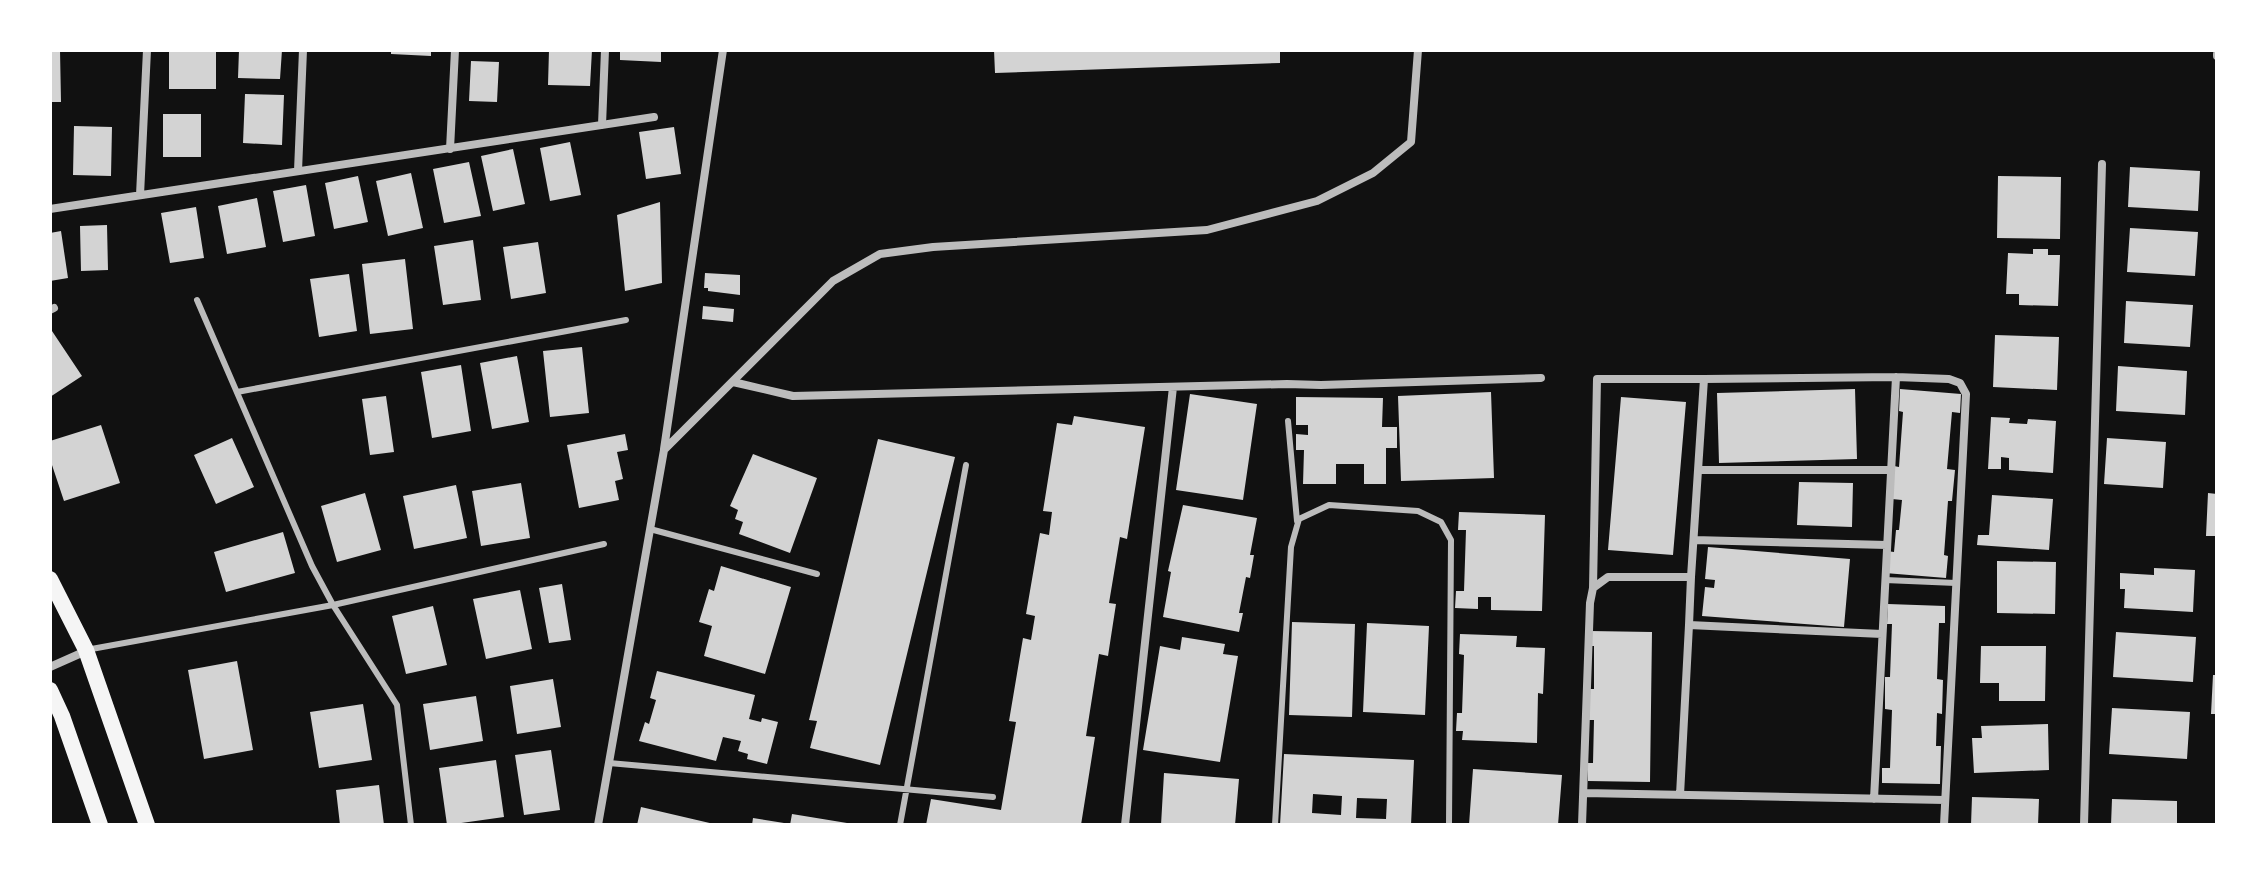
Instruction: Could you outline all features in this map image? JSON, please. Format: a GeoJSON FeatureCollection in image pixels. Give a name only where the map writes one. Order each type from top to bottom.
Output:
{"type":"FeatureCollection","features":[{"type":"Feature","properties":{"kind":"main road"},"geometry":{"type":"LineString","coordinates":[[53,590],[86,650],[147,825]]}},
{"type":"Feature","properties":{"kind":"main road"},"geometry":{"type":"LineString","coordinates":[[50,690],[100,825]]}},
{"type":"Feature","properties":{"kind":"street"},"geometry":{"type":"LineString","coordinates":[[140,195],[147,50]]}},
{"type":"Feature","properties":{"kind":"street"},"geometry":{"type":"LineString","coordinates":[[298,171],[303,50]]}},
{"type":"Feature","properties":{"kind":"street"},"geometry":{"type":"LineString","coordinates":[[450,149],[455,50]]}},
{"type":"Feature","properties":{"kind":"street"},"geometry":{"type":"LineString","coordinates":[[602,125],[605,50]]}},
{"type":"Feature","properties":{"kind":"street"},"geometry":{"type":"LineString","coordinates":[[598,825],[664,450],[723,50]]}},
{"type":"Feature","properties":{"kind":"street"},"geometry":{"type":"LineString","coordinates":[[664,450],[833,281],[880,254],[933,247],[1207,230],[1317,201],[1373,173],[1411,142],[1418,50]]}},
{"type":"Feature","properties":{"kind":"street"},"geometry":{"type":"LineString","coordinates":[[50,209],[654,117]]}},
{"type":"Feature","properties":{"kind":"street"},"geometry":{"type":"LineString","coordinates":[[2084,825],[2102,164]]}},
{"type":"Feature","properties":{"kind":"street"},"geometry":{"type":"LineString","coordinates":[[1874,799],[1896,377]]}},
{"type":"Feature","properties":{"kind":"street"},"geometry":{"type":"LineString","coordinates":[[1582,825],[1593,588],[1597,379],[1896,377],[1949,379],[1960,383],[1966,394],[1944,825]]}},
{"type":"Feature","properties":{"kind":"street"},"geometry":{"type":"LineString","coordinates":[[733,382],[793,396],[1541,378]]}},
{"type":"Feature","properties":{"kind":"street"},"geometry":{"type":"LineString","coordinates":[[1680,795],[1704,379]]}},
{"type":"Feature","properties":{"kind":"street"},"geometry":{"type":"LineString","coordinates":[[1125,825],[1173,387]]}},
{"type":"Feature","properties":{"kind":"street"},"geometry":{"type":"LineString","coordinates":[[1698,470],[1891,470]]}},
{"type":"Feature","properties":{"kind":"street"},"geometry":{"type":"LineString","coordinates":[[1694,540],[1887,545]]}},
{"type":"Feature","properties":{"kind":"street"},"geometry":{"type":"LineString","coordinates":[[1593,588],[1608,577],[1691,577]]}},
{"type":"Feature","properties":{"kind":"street"},"geometry":{"type":"LineString","coordinates":[[1689,625],[1882,634]]}},
{"type":"Feature","properties":{"kind":"street"},"geometry":{"type":"LineString","coordinates":[[50,667],[86,650]]}},
{"type":"Feature","properties":{"kind":"street"},"geometry":{"type":"LineString","coordinates":[[1584,793],[1945,800]]}},
{"type":"Feature","properties":{"kind":"lane"},"geometry":{"type":"LineString","coordinates":[[197,300],[312,566],[333,605],[397,705],[411,825]]}},
{"type":"Feature","properties":{"kind":"lane"},"geometry":{"type":"LineString","coordinates":[[237,392],[626,320]]}},
{"type":"Feature","properties":{"kind":"lane"},"geometry":{"type":"LineString","coordinates":[[1288,421],[1297,524]]}},
{"type":"Feature","properties":{"kind":"lane"},"geometry":{"type":"LineString","coordinates":[[900,825],[966,465]]}},
{"type":"Feature","properties":{"kind":"lane"},"geometry":{"type":"LineString","coordinates":[[1275,825],[1291,547],[1299,519],[1329,505],[1418,511],[1441,522],[1451,540],[1449,825]]}},
{"type":"Feature","properties":{"kind":"lane"},"geometry":{"type":"LineString","coordinates":[[650,529],[817,574]]}},
{"type":"Feature","properties":{"kind":"lane"},"geometry":{"type":"LineString","coordinates":[[86,650],[333,605],[604,544]]}},
{"type":"Feature","properties":{"kind":"lane"},"geometry":{"type":"LineString","coordinates":[[1885,580],[1956,583]]}},
{"type":"Feature","properties":{"kind":"lane"},"geometry":{"type":"LineString","coordinates":[[609,763],[993,797]]}},
{"type":"Feature","properties":{"kind":"building"},"geometry":{"type":"Polygon","coordinates":[[[50,50],[60,50],[61,102],[50,102],[50,50]]]}},
{"type":"Feature","properties":{"kind":"building"},"geometry":{"type":"Polygon","coordinates":[[[169,50],[216,50],[216,89],[169,89],[169,50]]]}},
{"type":"Feature","properties":{"kind":"building"},"geometry":{"type":"Polygon","coordinates":[[[239,50],[282,50],[280,79],[238,78],[239,50]]]}},
{"type":"Feature","properties":{"kind":"building"},"geometry":{"type":"Polygon","coordinates":[[[391,50],[431,50],[431,56],[391,54],[391,50]]]}},
{"type":"Feature","properties":{"kind":"building"},"geometry":{"type":"Polygon","coordinates":[[[549,50],[592,50],[590,86],[548,85],[549,50]]]}},
{"type":"Feature","properties":{"kind":"building"},"geometry":{"type":"Polygon","coordinates":[[[620,50],[661,50],[661,62],[620,60],[620,50]]]}},
{"type":"Feature","properties":{"kind":"building"},"geometry":{"type":"Polygon","coordinates":[[[994,50],[1280,50],[1280,63],[995,73],[994,50]]]}},
{"type":"Feature","properties":{"kind":"building"},"geometry":{"type":"Polygon","coordinates":[[[471,61],[499,62],[497,102],[469,101],[471,61]]]}},
{"type":"Feature","properties":{"kind":"building"},"geometry":{"type":"Polygon","coordinates":[[[245,94],[284,95],[282,145],[243,143],[245,94]]]}},
{"type":"Feature","properties":{"kind":"building"},"geometry":{"type":"Polygon","coordinates":[[[163,114],[201,114],[201,157],[163,157],[163,114]]]}},
{"type":"Feature","properties":{"kind":"building"},"geometry":{"type":"Polygon","coordinates":[[[74,126],[112,127],[111,176],[73,175],[74,126]]]}},
{"type":"Feature","properties":{"kind":"building"},"geometry":{"type":"Polygon","coordinates":[[[674,127],[681,174],[646,179],[639,132],[674,127]]]}},
{"type":"Feature","properties":{"kind":"building"},"geometry":{"type":"Polygon","coordinates":[[[570,142],[581,195],[550,201],[540,148],[570,142]]]}},
{"type":"Feature","properties":{"kind":"building"},"geometry":{"type":"Polygon","coordinates":[[[513,149],[525,204],[493,211],[481,156],[513,149]]]}},
{"type":"Feature","properties":{"kind":"building"},"geometry":{"type":"Polygon","coordinates":[[[469,162],[481,216],[444,223],[433,169],[469,162]]]}},
{"type":"Feature","properties":{"kind":"building"},"geometry":{"type":"Polygon","coordinates":[[[2130,167],[2200,171],[2198,211],[2128,207],[2130,167]]]}},
{"type":"Feature","properties":{"kind":"building"},"geometry":{"type":"Polygon","coordinates":[[[411,173],[423,228],[388,236],[376,181],[411,173]]]}},
{"type":"Feature","properties":{"kind":"building"},"geometry":{"type":"Polygon","coordinates":[[[358,176],[368,222],[334,229],[325,183],[358,176]]]}},
{"type":"Feature","properties":{"kind":"building"},"geometry":{"type":"Polygon","coordinates":[[[1998,176],[2061,177],[2060,239],[1997,238],[1998,176]]]}},
{"type":"Feature","properties":{"kind":"building"},"geometry":{"type":"Polygon","coordinates":[[[306,185],[315,236],[283,242],[273,191],[306,185]]]}},
{"type":"Feature","properties":{"kind":"building"},"geometry":{"type":"Polygon","coordinates":[[[257,198],[266,247],[227,254],[218,206],[257,198]]]}},
{"type":"Feature","properties":{"kind":"building"},"geometry":{"type":"Polygon","coordinates":[[[660,202],[662,283],[625,291],[617,215],[660,202]]]}},
{"type":"Feature","properties":{"kind":"building"},"geometry":{"type":"Polygon","coordinates":[[[196,207],[204,258],[170,263],[161,213],[196,207]]]}},
{"type":"Feature","properties":{"kind":"building"},"geometry":{"type":"Polygon","coordinates":[[[107,225],[108,270],[81,271],[80,226],[107,225]]]}},
{"type":"Feature","properties":{"kind":"building"},"geometry":{"type":"Polygon","coordinates":[[[2130,228],[2198,232],[2195,276],[2127,272],[2130,228]]]}},
{"type":"Feature","properties":{"kind":"building"},"geometry":{"type":"Polygon","coordinates":[[[61,231],[68,278],[50,281],[50,233],[61,231]]]}},
{"type":"Feature","properties":{"kind":"building"},"geometry":{"type":"Polygon","coordinates":[[[473,240],[481,300],[443,305],[434,246],[473,240]]]}},
{"type":"Feature","properties":{"kind":"building"},"geometry":{"type":"Polygon","coordinates":[[[538,242],[546,293],[511,299],[503,247],[538,242]]]}},
{"type":"Feature","properties":{"kind":"building"},"geometry":{"type":"Polygon","coordinates":[[[2033,249],[2048,249],[2048,255],[2060,255],[2058,306],[2019,305],[2019,294],[2006,294],[2008,253],[2033,254],[2033,249]]]}},
{"type":"Feature","properties":{"kind":"building"},"geometry":{"type":"Polygon","coordinates":[[[405,259],[413,329],[370,334],[362,264],[405,259]]]}},
{"type":"Feature","properties":{"kind":"building"},"geometry":{"type":"Polygon","coordinates":[[[705,273],[740,275],[740,295],[708,291],[704,288],[705,273]]]}},
{"type":"Feature","properties":{"kind":"building"},"geometry":{"type":"Polygon","coordinates":[[[349,274],[357,331],[319,337],[310,279],[349,274]]]}},
{"type":"Feature","properties":{"kind":"building"},"geometry":{"type":"Polygon","coordinates":[[[2126,301],[2193,305],[2190,347],[2124,343],[2126,301]]]}},
{"type":"Feature","properties":{"kind":"building"},"geometry":{"type":"Polygon","coordinates":[[[703,306],[734,309],[733,322],[702,319],[703,306]]]}},
{"type":"Feature","properties":{"kind":"building"},"geometry":{"type":"Polygon","coordinates":[[[50,328],[82,376],[50,397],[50,328]]]}},
{"type":"Feature","properties":{"kind":"building"},"geometry":{"type":"Polygon","coordinates":[[[1995,335],[2059,337],[2057,390],[1993,387],[1995,335]]]}},
{"type":"Feature","properties":{"kind":"building"},"geometry":{"type":"Polygon","coordinates":[[[582,347],[589,413],[550,417],[543,351],[582,347]]]}},
{"type":"Feature","properties":{"kind":"building"},"geometry":{"type":"Polygon","coordinates":[[[517,356],[529,422],[492,429],[480,363],[517,356]]]}},
{"type":"Feature","properties":{"kind":"building"},"geometry":{"type":"Polygon","coordinates":[[[461,365],[471,431],[432,438],[421,372],[461,365]]]}},
{"type":"Feature","properties":{"kind":"building"},"geometry":{"type":"Polygon","coordinates":[[[2118,366],[2187,371],[2185,415],[2116,411],[2118,366]]]}},
{"type":"Feature","properties":{"kind":"building"},"geometry":{"type":"Polygon","coordinates":[[[1855,389],[1857,459],[1719,463],[1717,393],[1855,389]]]}},
{"type":"Feature","properties":{"kind":"building"},"geometry":{"type":"Polygon","coordinates":[[[1900,389],[1961,394],[1960,413],[1952,412],[1947,469],[1955,470],[1952,501],[1948,501],[1944,555],[1948,556],[1946,578],[1885,573],[1887,551],[1894,552],[1902,500],[1892,499],[1894,466],[1899,467],[1903,412],[1899,411],[1900,389]]]}},
{"type":"Feature","properties":{"kind":"building"},"geometry":{"type":"Polygon","coordinates":[[[1491,392],[1494,478],[1401,481],[1398,396],[1491,392]]]}},
{"type":"Feature","properties":{"kind":"building"},"geometry":{"type":"Polygon","coordinates":[[[1190,394],[1257,404],[1243,500],[1176,490],[1190,394]]]}},
{"type":"Feature","properties":{"kind":"building"},"geometry":{"type":"Polygon","coordinates":[[[386,396],[394,452],[370,455],[362,399],[386,396]]]}},
{"type":"Feature","properties":{"kind":"building"},"geometry":{"type":"Polygon","coordinates":[[[1296,397],[1383,398],[1382,427],[1397,427],[1397,448],[1386,448],[1386,484],[1364,484],[1364,464],[1336,464],[1336,484],[1303,484],[1304,450],[1296,450],[1296,434],[1308,435],[1308,425],[1296,425],[1296,397]]]}},
{"type":"Feature","properties":{"kind":"building"},"geometry":{"type":"Polygon","coordinates":[[[1621,397],[1686,402],[1673,555],[1608,550],[1621,397]]]}},
{"type":"Feature","properties":{"kind":"building"},"geometry":{"type":"Polygon","coordinates":[[[1074,416],[1145,427],[1127,539],[1120,537],[1109,603],[1116,604],[1108,656],[1099,654],[1086,736],[1095,737],[1081,825],[926,825],[931,799],[1001,810],[1016,722],[1009,721],[1023,638],[1031,640],[1035,616],[1026,614],[1040,533],[1049,535],[1052,512],[1043,511],[1057,423],[1072,425],[1074,416]]]}},
{"type":"Feature","properties":{"kind":"building"},"geometry":{"type":"Polygon","coordinates":[[[1991,417],[2010,418],[2009,423],[2027,424],[2028,419],[2056,421],[2053,473],[2009,470],[2009,458],[2001,457],[2001,469],[1988,469],[1991,417]]]}},
{"type":"Feature","properties":{"kind":"building"},"geometry":{"type":"Polygon","coordinates":[[[101,425],[120,483],[64,501],[50,459],[50,441],[101,425]]]}},
{"type":"Feature","properties":{"kind":"building"},"geometry":{"type":"Polygon","coordinates":[[[625,434],[628,450],[617,452],[623,479],[615,481],[619,500],[579,508],[567,445],[625,434]]]}},
{"type":"Feature","properties":{"kind":"building"},"geometry":{"type":"Polygon","coordinates":[[[232,438],[254,487],[216,504],[194,455],[232,438]]]}},
{"type":"Feature","properties":{"kind":"building"},"geometry":{"type":"Polygon","coordinates":[[[2107,438],[2166,442],[2163,488],[2104,484],[2107,438]]]}},
{"type":"Feature","properties":{"kind":"building"},"geometry":{"type":"Polygon","coordinates":[[[878,439],[955,457],[880,765],[810,748],[817,721],[809,720],[878,439]]]}},
{"type":"Feature","properties":{"kind":"building"},"geometry":{"type":"Polygon","coordinates":[[[753,454],[817,478],[790,553],[739,534],[743,522],[735,519],[738,510],[730,506],[753,454]]]}},
{"type":"Feature","properties":{"kind":"building"},"geometry":{"type":"Polygon","coordinates":[[[1799,482],[1853,483],[1852,527],[1797,525],[1799,482]]]}},
{"type":"Feature","properties":{"kind":"building"},"geometry":{"type":"Polygon","coordinates":[[[521,483],[530,538],[481,546],[472,491],[521,483]]]}},
{"type":"Feature","properties":{"kind":"building"},"geometry":{"type":"Polygon","coordinates":[[[456,485],[467,538],[414,549],[403,496],[456,485]]]}},
{"type":"Feature","properties":{"kind":"building"},"geometry":{"type":"Polygon","coordinates":[[[365,493],[381,550],[337,562],[321,506],[365,493]]]}},
{"type":"Feature","properties":{"kind":"building"},"geometry":{"type":"Polygon","coordinates":[[[2208,493],[2217,494],[2217,536],[2206,536],[2208,493]]]}},
{"type":"Feature","properties":{"kind":"building"},"geometry":{"type":"Polygon","coordinates":[[[1992,495],[2053,499],[2049,550],[1977,545],[1978,535],[1989,535],[1992,495]]]}},
{"type":"Feature","properties":{"kind":"building"},"geometry":{"type":"Polygon","coordinates":[[[1183,505],[1257,518],[1250,555],[1254,555],[1250,578],[1246,577],[1239,613],[1243,613],[1239,632],[1163,617],[1171,572],[1168,571],[1183,505]]]}},
{"type":"Feature","properties":{"kind":"building"},"geometry":{"type":"Polygon","coordinates":[[[1459,512],[1545,515],[1542,611],[1491,610],[1491,597],[1478,597],[1478,609],[1455,608],[1456,591],[1464,591],[1466,530],[1458,530],[1459,512]]]}},
{"type":"Feature","properties":{"kind":"building"},"geometry":{"type":"Polygon","coordinates":[[[283,532],[295,573],[226,592],[214,552],[283,532]]]}},
{"type":"Feature","properties":{"kind":"building"},"geometry":{"type":"Polygon","coordinates":[[[1708,547],[1850,559],[1844,627],[1702,616],[1705,587],[1714,588],[1715,580],[1705,579],[1708,547]]]}},
{"type":"Feature","properties":{"kind":"building"},"geometry":{"type":"Polygon","coordinates":[[[1997,561],[2056,562],[2055,614],[1997,613],[1997,561]]]}},
{"type":"Feature","properties":{"kind":"building"},"geometry":{"type":"Polygon","coordinates":[[[721,566],[791,587],[765,674],[704,656],[712,626],[699,622],[709,589],[714,591],[721,566]]]}},
{"type":"Feature","properties":{"kind":"building"},"geometry":{"type":"Polygon","coordinates":[[[2154,568],[2195,570],[2193,612],[2124,608],[2125,589],[2120,589],[2120,573],[2154,575],[2154,568]]]}},
{"type":"Feature","properties":{"kind":"building"},"geometry":{"type":"Polygon","coordinates":[[[562,584],[571,640],[549,643],[539,588],[562,584]]]}},
{"type":"Feature","properties":{"kind":"building"},"geometry":{"type":"Polygon","coordinates":[[[520,590],[532,649],[486,659],[473,599],[520,590]]]}},
{"type":"Feature","properties":{"kind":"building"},"geometry":{"type":"Polygon","coordinates":[[[1888,604],[1945,606],[1945,623],[1939,623],[1937,679],[1943,680],[1942,714],[1937,713],[1936,746],[1941,746],[1940,784],[1882,783],[1882,768],[1890,768],[1892,710],[1885,709],[1885,677],[1890,677],[1892,624],[1887,624],[1888,604]]]}},
{"type":"Feature","properties":{"kind":"building"},"geometry":{"type":"Polygon","coordinates":[[[433,606],[447,665],[406,674],[392,616],[433,606]]]}},
{"type":"Feature","properties":{"kind":"building"},"geometry":{"type":"Polygon","coordinates":[[[1292,622],[1355,624],[1352,717],[1289,715],[1292,622]]]}},
{"type":"Feature","properties":{"kind":"building"},"geometry":{"type":"Polygon","coordinates":[[[1367,623],[1429,626],[1425,715],[1363,712],[1367,623]]]}},
{"type":"Feature","properties":{"kind":"building"},"geometry":{"type":"Polygon","coordinates":[[[1590,631],[1652,632],[1650,782],[1588,781],[1588,763],[1593,763],[1594,720],[1589,720],[1590,689],[1594,689],[1594,646],[1590,646],[1590,631]]]}},
{"type":"Feature","properties":{"kind":"building"},"geometry":{"type":"Polygon","coordinates":[[[2116,632],[2196,637],[2193,682],[2113,677],[2116,632]]]}},
{"type":"Feature","properties":{"kind":"building"},"geometry":{"type":"Polygon","coordinates":[[[1460,634],[1517,636],[1516,647],[1545,648],[1543,694],[1538,693],[1537,743],[1462,740],[1463,731],[1456,731],[1457,713],[1462,713],[1464,655],[1459,654],[1460,634]]]}},
{"type":"Feature","properties":{"kind":"building"},"geometry":{"type":"Polygon","coordinates":[[[1182,637],[1225,644],[1223,654],[1238,656],[1220,762],[1143,750],[1160,646],[1180,650],[1182,637]]]}},
{"type":"Feature","properties":{"kind":"building"},"geometry":{"type":"Polygon","coordinates":[[[1981,646],[2046,646],[2045,701],[1999,701],[1999,683],[1980,683],[1981,646]]]}},
{"type":"Feature","properties":{"kind":"building"},"geometry":{"type":"Polygon","coordinates":[[[237,661],[253,750],[204,759],[188,670],[237,661]]]}},
{"type":"Feature","properties":{"kind":"building"},"geometry":{"type":"Polygon","coordinates":[[[657,671],[755,695],[749,719],[778,722],[767,764],[747,759],[748,754],[738,751],[741,741],[723,737],[716,761],[639,741],[645,722],[649,724],[656,700],[650,698],[657,671]]]}},
{"type":"Feature","properties":{"kind":"building"},"geometry":{"type":"Polygon","coordinates":[[[2213,675],[2217,675],[2217,714],[2211,714],[2213,675]]]}},
{"type":"Feature","properties":{"kind":"building"},"geometry":{"type":"Polygon","coordinates":[[[553,679],[561,727],[517,734],[510,686],[553,679]]]}},
{"type":"Feature","properties":{"kind":"building"},"geometry":{"type":"Polygon","coordinates":[[[476,696],[483,741],[430,750],[423,704],[476,696]]]}},
{"type":"Feature","properties":{"kind":"building"},"geometry":{"type":"Polygon","coordinates":[[[363,704],[372,760],[319,768],[310,712],[363,704]]]}},
{"type":"Feature","properties":{"kind":"building"},"geometry":{"type":"Polygon","coordinates":[[[2112,708],[2190,712],[2187,759],[2109,754],[2112,708]]]}},
{"type":"Feature","properties":{"kind":"building"},"geometry":{"type":"Polygon","coordinates":[[[2048,724],[2049,770],[1974,773],[1972,738],[1982,738],[1981,726],[2048,724]]]}},
{"type":"Feature","properties":{"kind":"building"},"geometry":{"type":"Polygon","coordinates":[[[551,750],[560,810],[524,815],[515,755],[551,750]]]}},
{"type":"Feature","properties":{"kind":"building"},"geometry":{"type":"Polygon","coordinates":[[[1284,754],[1414,760],[1411,825],[1280,825],[1284,754]],[[1313,794],[1312,813],[1341,815],[1342,796],[1313,794]],[[1357,798],[1356,818],[1386,819],[1387,799],[1357,798]]]}},
{"type":"Feature","properties":{"kind":"building"},"geometry":{"type":"Polygon","coordinates":[[[496,760],[504,817],[447,825],[439,768],[496,760]]]}},
{"type":"Feature","properties":{"kind":"building"},"geometry":{"type":"Polygon","coordinates":[[[1473,769],[1562,775],[1558,825],[1469,825],[1473,769]]]}},
{"type":"Feature","properties":{"kind":"building"},"geometry":{"type":"Polygon","coordinates":[[[1164,773],[1239,779],[1235,825],[1161,825],[1164,773]]]}},
{"type":"Feature","properties":{"kind":"building"},"geometry":{"type":"Polygon","coordinates":[[[379,785],[384,825],[340,825],[336,790],[379,785]]]}},
{"type":"Feature","properties":{"kind":"building"},"geometry":{"type":"Polygon","coordinates":[[[1972,797],[2039,799],[2038,825],[1971,825],[1972,797]]]}},
{"type":"Feature","properties":{"kind":"building"},"geometry":{"type":"Polygon","coordinates":[[[2112,799],[2177,801],[2177,825],[2111,825],[2112,799]]]}},
{"type":"Feature","properties":{"kind":"building"},"geometry":{"type":"Polygon","coordinates":[[[641,807],[714,824],[714,825],[637,825],[641,807]]]}},
{"type":"Feature","properties":{"kind":"building"},"geometry":{"type":"Polygon","coordinates":[[[792,814],[847,823],[847,825],[790,825],[792,814]]]}},
{"type":"Feature","properties":{"kind":"building"},"geometry":{"type":"Polygon","coordinates":[[[753,818],[784,823],[784,825],[752,825],[753,818]]]}}]}
